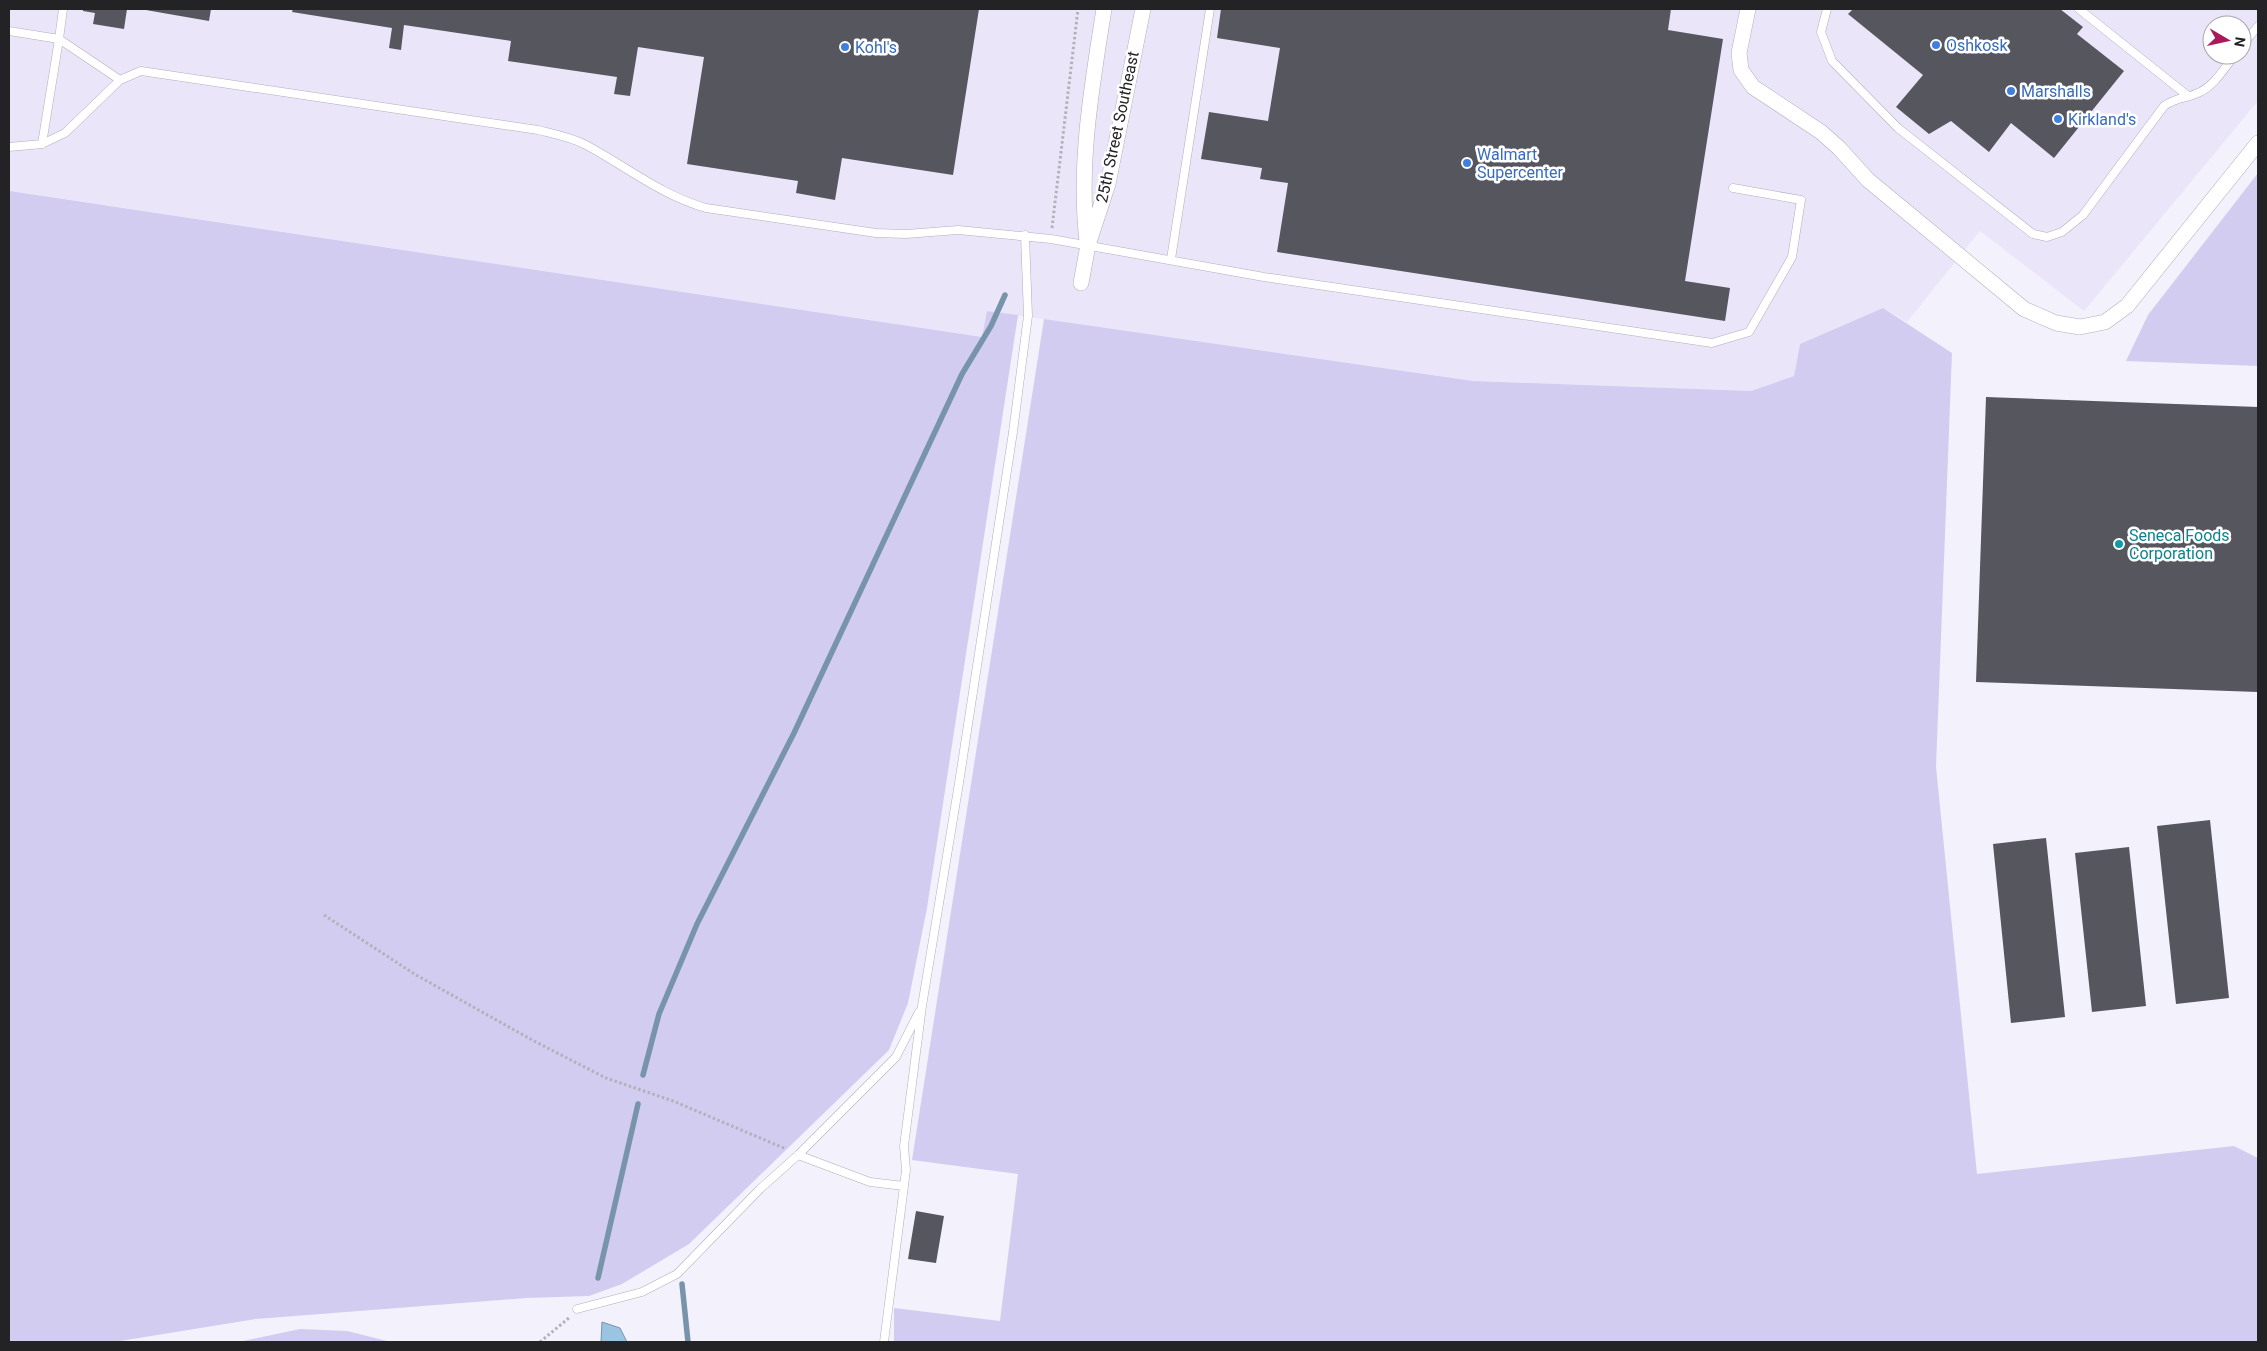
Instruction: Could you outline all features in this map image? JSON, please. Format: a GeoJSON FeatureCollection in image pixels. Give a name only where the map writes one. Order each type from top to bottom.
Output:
{"type":"FeatureCollection","features":[{"type":"Feature","properties":{"kind":"street","name":"25th Street Southeast"},"geometry":{"type":"LineString","coordinates":[[1088,245],[1083,180],[1104,9]]}},
{"type":"Feature","properties":{"kind":"street","name":"25th Street Southeast"},"geometry":{"type":"LineString","coordinates":[[1081,283],[1088,245],[1108,184],[1143,9]]}},
{"type":"Feature","properties":{"kind":"street"},"geometry":{"type":"LineString","coordinates":[[1748,9],[1739,53],[1740,70],[1753,87],[1821,132],[1839,148],[1868,180],[2024,309],[2056,323],[2080,327],[2105,322],[2127,306],[2258,143]]}},
{"type":"Feature","properties":{"kind":"lane"},"geometry":{"type":"LineString","coordinates":[[42,144],[64,9]]}},
{"type":"Feature","properties":{"kind":"lane"},"geometry":{"type":"LineString","coordinates":[[1171,259],[1210,9]]}},
{"type":"Feature","properties":{"kind":"lane"},"geometry":{"type":"LineString","coordinates":[[1827,9],[1820,32],[1832,61],[1898,128],[2033,234],[2047,236],[2062,232],[2083,215],[2164,106],[2174,99],[2200,92],[2213,82],[2227,65]]}},
{"type":"Feature","properties":{"kind":"lane"},"geometry":{"type":"LineString","coordinates":[[2079,9],[2188,96]]}},
{"type":"Feature","properties":{"kind":"lane"},"geometry":{"type":"LineString","coordinates":[[9,31],[59,39],[120,80]]}},
{"type":"Feature","properties":{"kind":"lane"},"geometry":{"type":"LineString","coordinates":[[9,147],[42,144],[65,132],[120,80],[142,71],[538,130],[585,144],[660,190],[683,201],[706,208],[876,232],[906,234],[958,230],[1025,235],[1171,259],[1264,277],[1712,343],[1749,332],[1792,257],[1802,200],[1733,188]]}},
{"type":"Feature","properties":{"kind":"lane"},"geometry":{"type":"LineString","coordinates":[[884,1342],[906,1170],[904,1146],[922,1006],[959,783],[1014,422],[1028,316],[1025,235]]}},
{"type":"Feature","properties":{"kind":"lane"},"geometry":{"type":"LineString","coordinates":[[577,1309],[642,1292],[677,1274],[760,1189],[798,1155],[896,1057],[922,1006]]}},
{"type":"Feature","properties":{"kind":"lane"},"geometry":{"type":"LineString","coordinates":[[798,1155],[870,1182],[904,1186]]}},
{"type":"Feature","properties":{"kind":"path"},"geometry":{"type":"LineString","coordinates":[[1051,239],[1078,9]]}},
{"type":"Feature","properties":{"kind":"path"},"geometry":{"type":"LineString","coordinates":[[324,914],[416,975],[534,1041],[606,1078],[673,1101],[798,1155]]}},
{"type":"Feature","properties":{"kind":"path"},"geometry":{"type":"LineString","coordinates":[[540,1342],[567,1321],[577,1309]]}},
{"type":"Feature","properties":{"kind":"shaded area"},"geometry":{"type":"Polygon","coordinates":[[[9,9],[2258,9],[2258,101],[2084,311],[1980,231],[1907,322],[1883,308],[1800,344],[1794,376],[1751,391],[1473,381],[987,311],[982,337],[11,191],[9,200],[9,9]]]}},
{"type":"Feature","properties":{"kind":"shaded area"},"geometry":{"type":"Polygon","coordinates":[[[2258,173],[2258,366],[2126,361],[2148,315],[2258,173]]]}},
{"type":"Feature","properties":{"kind":"shaded area"},"geometry":{"type":"Polygon","coordinates":[[[10,191],[982,337],[987,311],[1018,315],[927,908],[908,1003],[889,1050],[689,1244],[622,1284],[589,1296],[526,1298],[256,1319],[114,1342],[9,1342],[10,191]]]}},
{"type":"Feature","properties":{"kind":"shaded area"},"geometry":{"type":"Polygon","coordinates":[[[1883,308],[1952,353],[1936,767],[1977,1174],[2234,1146],[2258,1158],[2258,1342],[894,1342],[894,1308],[1000,1321],[1018,1174],[912,1160],[1044,319],[1473,381],[1751,391],[1794,376],[1800,344],[1883,308]]]}},
{"type":"Feature","properties":{"kind":"shaded area"},"geometry":{"type":"Polygon","coordinates":[[[300,1329],[347,1331],[391,1342],[238,1342],[300,1329]]]}},
{"type":"Feature","properties":{"kind":"water"},"geometry":{"type":"Polygon","coordinates":[[[602,1322],[620,1328],[627,1342],[601,1342],[602,1322]]]}},
{"type":"Feature","properties":{"kind":"building"},"geometry":{"type":"Polygon","coordinates":[[[83,9],[127,9],[124,29],[93,24],[95,13],[83,11],[83,9]]]}},
{"type":"Feature","properties":{"kind":"building"},"geometry":{"type":"Polygon","coordinates":[[[140,9],[211,9],[209,21],[140,9]]]}},
{"type":"Feature","properties":{"kind":"building"},"geometry":{"type":"Polygon","coordinates":[[[293,9],[979,9],[953,175],[842,158],[835,200],[796,193],[798,181],[687,164],[704,57],[638,47],[630,96],[614,94],[617,77],[508,61],[511,41],[404,25],[401,50],[389,48],[392,28],[292,12],[293,9]]]}},
{"type":"Feature","properties":{"kind":"building","name":"Walmart Supercenter"},"geometry":{"type":"Polygon","coordinates":[[[1221,9],[1671,9],[1668,30],[1723,39],[1685,281],[1730,288],[1725,321],[1277,252],[1288,183],[1260,179],[1262,168],[1201,159],[1209,112],[1268,121],[1280,48],[1217,38],[1221,9]]]}},
{"type":"Feature","properties":{"kind":"building"},"geometry":{"type":"Polygon","coordinates":[[[1853,9],[2060,9],[2083,27],[2077,34],[2124,71],[2054,158],[2011,123],[1989,152],[1951,121],[1929,134],[1896,107],[1923,75],[1848,14],[1853,9]]]}},
{"type":"Feature","properties":{"kind":"building","name":"Seneca Foods Corporation"},"geometry":{"type":"Polygon","coordinates":[[[1986,397],[2258,407],[2258,692],[1976,682],[1986,397]]]}},
{"type":"Feature","properties":{"kind":"building"},"geometry":{"type":"Polygon","coordinates":[[[2210,820],[2229,998],[2176,1004],[2157,826],[2210,820]]]}},
{"type":"Feature","properties":{"kind":"building"},"geometry":{"type":"Polygon","coordinates":[[[2046,838],[2065,1017],[2011,1023],[1993,844],[2046,838]]]}},
{"type":"Feature","properties":{"kind":"building"},"geometry":{"type":"Polygon","coordinates":[[[2129,847],[2146,1006],[2092,1012],[2075,853],[2129,847]]]}},
{"type":"Feature","properties":{"kind":"building"},"geometry":{"type":"Polygon","coordinates":[[[916,1211],[944,1216],[936,1263],[908,1259],[916,1211]]]}},
{"type":"Feature","properties":{"kind":"waterway"},"geometry":{"type":"LineString","coordinates":[[643,1075],[659,1014],[697,924],[794,733],[962,374],[991,326],[1005,295]]}},
{"type":"Feature","properties":{"kind":"waterway"},"geometry":{"type":"LineString","coordinates":[[598,1278],[638,1104]]}},
{"type":"Feature","properties":{"kind":"waterway"},"geometry":{"type":"LineString","coordinates":[[682,1284],[688,1342]]}},
{"type":"Feature","properties":{"kind":"place","name":"Oshkosk"},"geometry":{"type":"Point","coordinates":[1936,45]}},
{"type":"Feature","properties":{"kind":"place","name":"Kohl's"},"geometry":{"type":"Point","coordinates":[845,47]}},
{"type":"Feature","properties":{"kind":"place","name":"Marshalls"},"geometry":{"type":"Point","coordinates":[2011,91]}},
{"type":"Feature","properties":{"kind":"place","name":"Kirkland's"},"geometry":{"type":"Point","coordinates":[2058,119]}},
{"type":"Feature","properties":{"kind":"place","name":"Walmart Supercenter"},"geometry":{"type":"Point","coordinates":[1467,163]}},
{"type":"Feature","properties":{"kind":"place","name":"Seneca Foods Corporation"},"geometry":{"type":"Point","coordinates":[2119,544]}}]}
